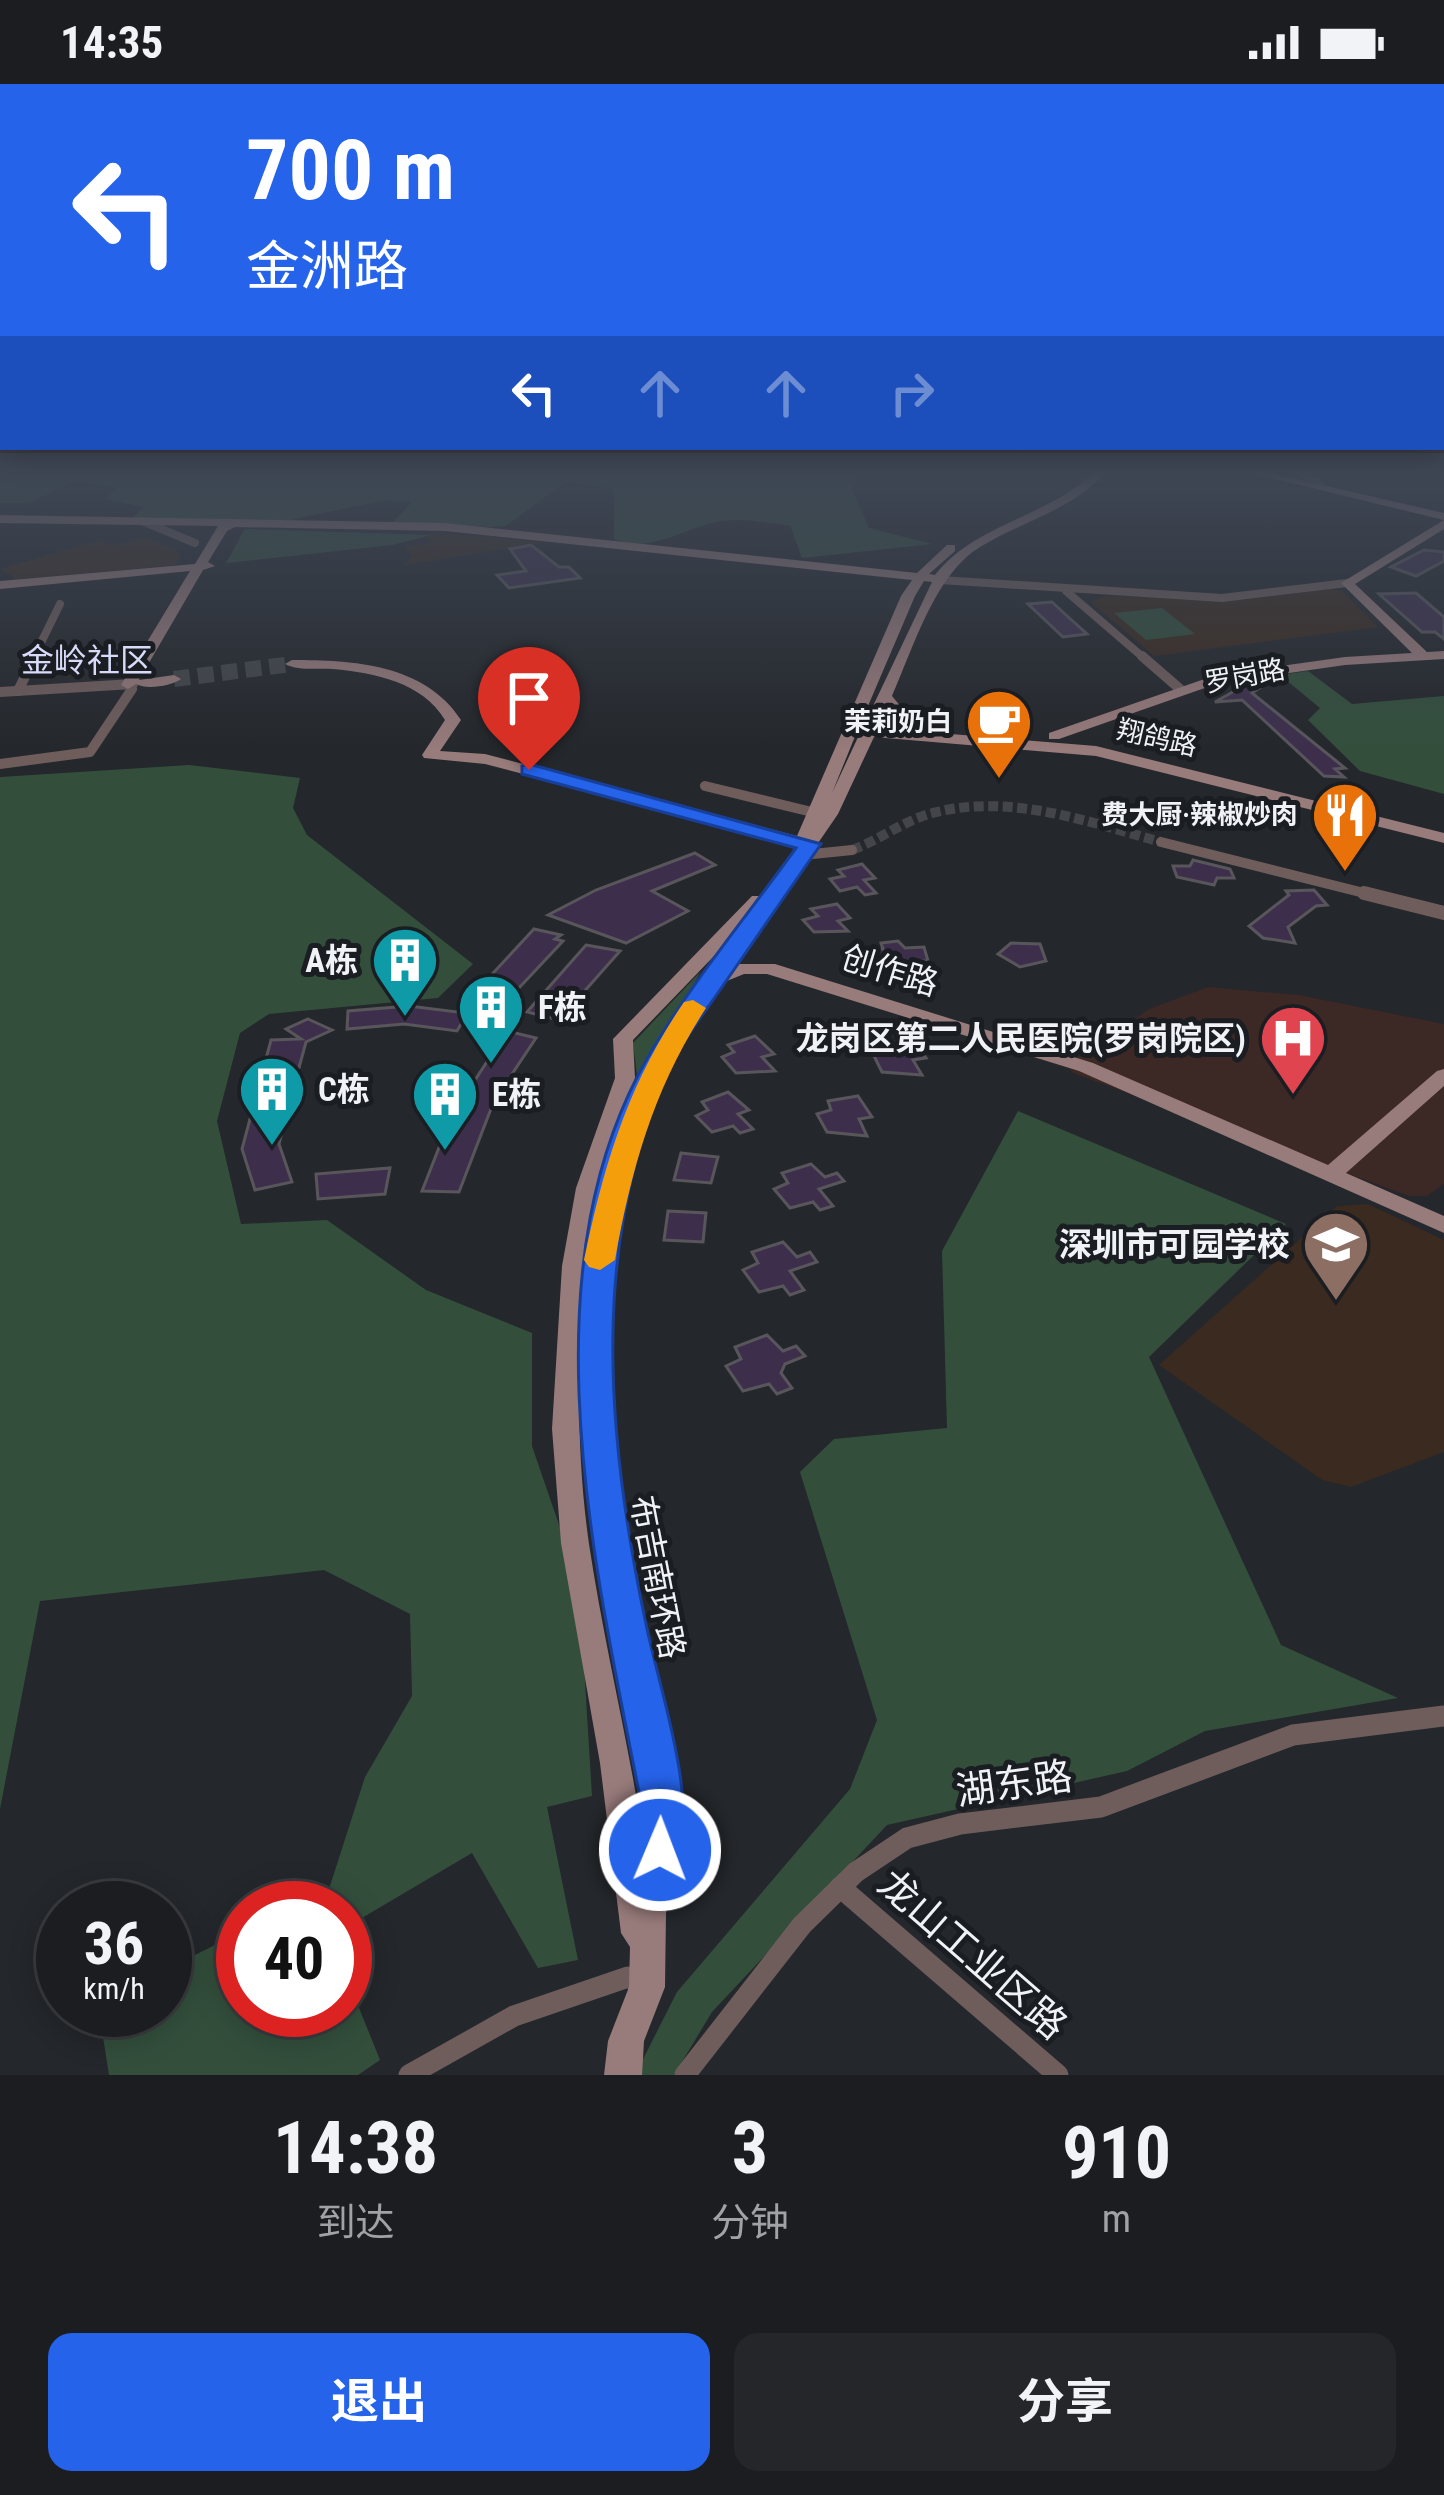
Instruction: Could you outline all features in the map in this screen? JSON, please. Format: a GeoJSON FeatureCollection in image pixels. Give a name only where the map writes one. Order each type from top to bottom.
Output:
{"type":"FeatureCollection","features":[{"type":"Feature","properties":{"kind":"street"},"geometry":{"type":"LineString","coordinates":[[796,565],[920,576],[933,565]]}},
{"type":"Feature","properties":{"kind":"street"},"geometry":{"type":"LineString","coordinates":[[814,565],[1009,587],[1241,597],[1347,583],[1374,565]]}},
{"type":"Feature","properties":{"kind":"street","name":"布吉南环路"},"geometry":{"type":"LineString","coordinates":[[647,1987],[616,1763],[575,1544],[565,1429],[570,1306],[587,1189],[626,1078],[623,1039],[747,915],[804,847],[815,822],[812,812],[885,697],[930,595],[954,565]]}},
{"type":"Feature","properties":{"kind":"street"},"geometry":{"type":"LineString","coordinates":[[0,585],[204,566]]}},
{"type":"Feature","properties":{"kind":"street"},"geometry":{"type":"LineString","coordinates":[[0,764],[90,752],[204,566]]}},
{"type":"Feature","properties":{"kind":"street"},"geometry":{"type":"LineString","coordinates":[[866,572],[898,580],[908,596]]}},
{"type":"Feature","properties":{"kind":"street","name":"布吉南环路"},"geometry":{"type":"LineString","coordinates":[[647,1987],[649,1913],[665,1818],[611,1543],[595,1352],[605,1219],[635,1114],[661,1057],[752,930],[860,756],[862,727],[908,596],[920,576]]}},
{"type":"Feature","properties":{"kind":"street"},"geometry":{"type":"LineString","coordinates":[[1347,583],[1422,655]]}},
{"type":"Feature","properties":{"kind":"street"},"geometry":{"type":"LineString","coordinates":[[930,595],[952,586],[1009,587]]}},
{"type":"Feature","properties":{"kind":"street"},"geometry":{"type":"LineString","coordinates":[[1066,591],[1180,689]]}},
{"type":"Feature","properties":{"kind":"street"},"geometry":{"type":"LineString","coordinates":[[18,691],[60,604]]}},
{"type":"Feature","properties":{"kind":"street","name":"罗岗路"},"geometry":{"type":"LineString","coordinates":[[1049,740],[1180,689],[1248,673],[1444,655]]}},
{"type":"Feature","properties":{"kind":"street"},"geometry":{"type":"LineString","coordinates":[[292,664],[388,676],[436,698],[453,720],[430,755],[485,759],[804,847]]}},
{"type":"Feature","properties":{"kind":"street"},"geometry":{"type":"LineString","coordinates":[[0,692],[134,686],[174,679]]}},
{"type":"Feature","properties":{"kind":"street"},"geometry":{"type":"LineString","coordinates":[[885,697],[901,716],[937,728]]}},
{"type":"Feature","properties":{"kind":"street"},"geometry":{"type":"LineString","coordinates":[[1111,715],[1091,732],[1180,762]]}},
{"type":"Feature","properties":{"kind":"street","name":"翔鸽路"},"geometry":{"type":"LineString","coordinates":[[862,727],[937,728],[1049,740],[1180,762],[1444,828]]}},
{"type":"Feature","properties":{"kind":"street","name":"翔鸽路"},"geometry":{"type":"LineString","coordinates":[[862,727],[1049,740],[1444,838]]}},
{"type":"Feature","properties":{"kind":"street"},"geometry":{"type":"LineString","coordinates":[[860,756],[882,742],[912,734]]}},
{"type":"Feature","properties":{"kind":"street"},"geometry":{"type":"LineString","coordinates":[[705,786],[812,812]]}},
{"type":"Feature","properties":{"kind":"street"},"geometry":{"type":"LineString","coordinates":[[1161,842],[1444,913]]}},
{"type":"Feature","properties":{"kind":"street","name":"创作路"},"geometry":{"type":"LineString","coordinates":[[752,930],[755,950],[770,958],[1004,1035],[1444,1215]]}},
{"type":"Feature","properties":{"kind":"street","name":"创作路"},"geometry":{"type":"LineString","coordinates":[[713,980],[741,968],[767,968],[1004,1035]]}},
{"type":"Feature","properties":{"kind":"street"},"geometry":{"type":"LineString","coordinates":[[1335,1171],[1444,1075]]}},
{"type":"Feature","properties":{"kind":"street","name":"创作路"},"geometry":{"type":"LineString","coordinates":[[1335,1171],[1444,1226]]}},
{"type":"Feature","properties":{"kind":"street","name":"湖东路"},"geometry":{"type":"LineString","coordinates":[[685,2075],[747,1991],[840,1887],[890,1846],[937,1831],[1104,1806],[1272,1740],[1352,1722],[1444,1716]]}},
{"type":"Feature","properties":{"kind":"street"},"geometry":{"type":"LineString","coordinates":[[616,1763],[654,1756]]}},
{"type":"Feature","properties":{"kind":"street","name":"龙山工业区路"},"geometry":{"type":"LineString","coordinates":[[840,1887],[1058,2075]]}},
{"type":"Feature","properties":{"kind":"street"},"geometry":{"type":"LineString","coordinates":[[409,2075],[491,2023],[628,1977],[647,1987],[626,2041],[622,2075]]}},
{"type":"Feature","properties":{"kind":"shaded area"},"geometry":{"type":"Polygon","coordinates":[[[14,565],[175,565],[16,579],[0,569],[14,565]]]}},
{"type":"Feature","properties":{"kind":"shaded area"},"geometry":{"type":"Polygon","coordinates":[[[1341,591],[1378,627],[1154,656],[1091,602],[1104,596],[1244,600],[1341,591]]]}},
{"type":"Feature","properties":{"kind":"shaded area","name":"龙岗区第二人民医院(罗岗院区)"},"geometry":{"type":"Polygon","coordinates":[[[1208,987],[1299,995],[1444,1024],[1444,1184],[1427,1196],[1409,1196],[1073,1073],[1067,1065],[1149,1009],[1208,987]]]}},
{"type":"Feature","properties":{"kind":"shaded area","name":"深圳市可园学校"},"geometry":{"type":"Polygon","coordinates":[[[1368,1204],[1444,1240],[1444,1452],[1351,1487],[1322,1480],[1159,1365],[1337,1206],[1368,1204]]]}},
{"type":"Feature","properties":{"kind":"green space"},"geometry":{"type":"Polygon","coordinates":[[[1162,608],[1195,634],[1146,640],[1114,613],[1162,608]]]}},
{"type":"Feature","properties":{"kind":"green space"},"geometry":{"type":"Polygon","coordinates":[[[1308,671],[1352,704],[1444,696],[1444,794],[1360,771],[1308,720],[1320,708],[1280,675],[1308,671]]]}},
{"type":"Feature","properties":{"kind":"green space"},"geometry":{"type":"Polygon","coordinates":[[[189,765],[300,778],[293,808],[307,835],[473,964],[438,998],[269,1014],[240,1033],[217,1121],[241,1224],[327,1220],[426,1290],[532,1333],[532,1446],[579,1583],[592,1796],[547,1807],[578,1960],[538,1968],[472,1853],[372,1912],[372,1881],[332,1881],[365,1777],[412,1696],[410,1614],[324,1570],[40,1601],[0,1809],[0,777],[189,765]]]}},
{"type":"Feature","properties":{"kind":"green space"},"geometry":{"type":"Polygon","coordinates":[[[701,971],[638,1084],[633,1043],[701,971]]]}},
{"type":"Feature","properties":{"kind":"green space"},"geometry":{"type":"Polygon","coordinates":[[[1018,1111],[1286,1224],[1149,1357],[1281,1645],[1398,1698],[1205,1731],[1127,1771],[887,1825],[712,2012],[674,2075],[635,2075],[677,1992],[850,1789],[877,1720],[800,1472],[834,1439],[947,1428],[942,1251],[1018,1111]]]}},
{"type":"Feature","properties":{"kind":"green space"},"geometry":{"type":"Polygon","coordinates":[[[216,1944],[216,2037],[371,2037],[380,2060],[358,2075],[109,2075],[103,2037],[192,2037],[192,1956],[216,1944]]]}},
{"type":"Feature","properties":{"kind":"building"},"geometry":{"type":"Polygon","coordinates":[[[522,565],[556,565],[569,567],[580,578],[509,588],[497,575],[526,571],[522,565]]]}},
{"type":"Feature","properties":{"kind":"building"},"geometry":{"type":"Polygon","coordinates":[[[1395,565],[1437,565],[1416,576],[1391,567],[1395,565]]]}},
{"type":"Feature","properties":{"kind":"building"},"geometry":{"type":"Polygon","coordinates":[[[1416,593],[1444,617],[1444,639],[1435,632],[1422,632],[1379,594],[1416,593]]]}},
{"type":"Feature","properties":{"kind":"building"},"geometry":{"type":"Polygon","coordinates":[[[1052,602],[1087,634],[1063,637],[1028,604],[1052,602]]]}},
{"type":"Feature","properties":{"kind":"building"},"geometry":{"type":"Polygon","coordinates":[[[1245,685],[1258,689],[1252,693],[1345,768],[1335,769],[1344,777],[1324,776],[1242,700],[1215,702],[1245,685]]]}},
{"type":"Feature","properties":{"kind":"building"},"geometry":{"type":"Polygon","coordinates":[[[695,853],[715,865],[652,891],[688,911],[626,943],[548,915],[596,890],[695,853]]]}},
{"type":"Feature","properties":{"kind":"building"},"geometry":{"type":"Polygon","coordinates":[[[1193,860],[1230,869],[1234,878],[1217,878],[1214,885],[1177,877],[1173,866],[1190,866],[1193,860]]]}},
{"type":"Feature","properties":{"kind":"building"},"geometry":{"type":"Polygon","coordinates":[[[862,864],[875,878],[864,880],[876,893],[865,895],[857,887],[840,891],[830,879],[844,876],[838,870],[862,864]]]}},
{"type":"Feature","properties":{"kind":"building"},"geometry":{"type":"Polygon","coordinates":[[[1314,890],[1327,905],[1316,906],[1288,927],[1295,943],[1263,938],[1249,926],[1289,895],[1286,891],[1314,890]]]}},
{"type":"Feature","properties":{"kind":"building"},"geometry":{"type":"Polygon","coordinates":[[[837,904],[850,918],[838,921],[848,931],[814,932],[803,920],[818,916],[811,909],[837,904]]]}},
{"type":"Feature","properties":{"kind":"building"},"geometry":{"type":"Polygon","coordinates":[[[534,929],[561,935],[555,939],[563,941],[502,1006],[475,1000],[457,1031],[404,1024],[347,1029],[348,1011],[409,1006],[457,1012],[534,929]]]}},
{"type":"Feature","properties":{"kind":"building"},"geometry":{"type":"Polygon","coordinates":[[[898,941],[905,948],[924,947],[928,961],[909,961],[911,967],[893,970],[886,962],[863,960],[861,950],[883,949],[881,943],[898,941]]]}},
{"type":"Feature","properties":{"kind":"building"},"geometry":{"type":"Polygon","coordinates":[[[1011,943],[1040,944],[1046,961],[1020,967],[998,954],[1011,943]]]}},
{"type":"Feature","properties":{"kind":"building"},"geometry":{"type":"Polygon","coordinates":[[[586,945],[620,951],[559,1020],[527,1012],[586,945]]]}},
{"type":"Feature","properties":{"kind":"building"},"geometry":{"type":"Polygon","coordinates":[[[308,1019],[332,1030],[306,1042],[291,1097],[279,1144],[292,1182],[255,1190],[242,1149],[271,1040],[301,1039],[286,1029],[308,1019]]]}},
{"type":"Feature","properties":{"kind":"building"},"geometry":{"type":"Polygon","coordinates":[[[507,1031],[536,1038],[494,1101],[459,1192],[422,1191],[451,1117],[507,1031]]]}},
{"type":"Feature","properties":{"kind":"building"},"geometry":{"type":"Polygon","coordinates":[[[755,1036],[774,1054],[762,1057],[775,1071],[736,1073],[722,1057],[734,1052],[728,1045],[755,1036]]]}},
{"type":"Feature","properties":{"kind":"building"},"geometry":{"type":"Polygon","coordinates":[[[912,1039],[926,1058],[913,1060],[922,1075],[882,1072],[873,1054],[887,1052],[884,1043],[912,1039]]]}},
{"type":"Feature","properties":{"kind":"building"},"geometry":{"type":"Polygon","coordinates":[[[728,1092],[749,1110],[738,1114],[753,1129],[740,1133],[733,1126],[712,1132],[696,1116],[708,1110],[702,1102],[728,1092]]]}},
{"type":"Feature","properties":{"kind":"building"},"geometry":{"type":"Polygon","coordinates":[[[858,1096],[872,1117],[859,1119],[867,1136],[827,1132],[817,1114],[831,1110],[828,1101],[858,1096]]]}},
{"type":"Feature","properties":{"kind":"building"},"geometry":{"type":"Polygon","coordinates":[[[681,1153],[718,1157],[711,1183],[674,1180],[681,1153]]]}},
{"type":"Feature","properties":{"kind":"building"},"geometry":{"type":"Polygon","coordinates":[[[811,1164],[825,1177],[837,1173],[844,1181],[819,1189],[833,1206],[820,1210],[813,1202],[790,1208],[774,1189],[788,1183],[782,1173],[811,1164]]]}},
{"type":"Feature","properties":{"kind":"building"},"geometry":{"type":"Polygon","coordinates":[[[390,1168],[385,1194],[318,1199],[316,1174],[390,1168]]]}},
{"type":"Feature","properties":{"kind":"building"},"geometry":{"type":"Polygon","coordinates":[[[668,1211],[706,1213],[703,1242],[664,1240],[668,1211]]]}},
{"type":"Feature","properties":{"kind":"building"},"geometry":{"type":"Polygon","coordinates":[[[783,1242],[797,1257],[810,1252],[817,1262],[790,1271],[804,1290],[790,1295],[783,1286],[759,1292],[743,1270],[758,1263],[752,1252],[783,1242]]]}},
{"type":"Feature","properties":{"kind":"building"},"geometry":{"type":"Polygon","coordinates":[[[767,1335],[783,1351],[796,1346],[805,1356],[785,1364],[781,1373],[792,1388],[777,1394],[769,1384],[743,1391],[726,1366],[741,1359],[735,1347],[767,1335]]]}},
{"type":"Feature","properties":{"kind":"tunnel"},"geometry":{"type":"LineString","coordinates":[[174,679],[292,664]]}},
{"type":"Feature","properties":{"kind":"tunnel"},"geometry":{"type":"LineString","coordinates":[[852,850],[929,814],[988,806],[1046,812],[1161,842]]}},
{"type":"Feature","properties":{"kind":"slow traffic"},"geometry":{"type":"LineString","coordinates":[[600,1260],[605,1219],[635,1114],[661,1057],[693,1008]]}},
{"type":"Feature","properties":{"kind":"place","name":"茉莉奶白"},"geometry":{"type":"Point","coordinates":[999,781]}},
{"type":"Feature","properties":{"kind":"place","name":"费大厨·辣椒炒肉"},"geometry":{"type":"Point","coordinates":[1345,874]}},
{"type":"Feature","properties":{"kind":"place","name":"A栋"},"geometry":{"type":"Point","coordinates":[405,1019]}},
{"type":"Feature","properties":{"kind":"place","name":"F栋"},"geometry":{"type":"Point","coordinates":[491,1066]}},
{"type":"Feature","properties":{"kind":"place","name":"龙岗区第二人民医院(罗岗院区)"},"geometry":{"type":"Point","coordinates":[1293,1097]}},
{"type":"Feature","properties":{"kind":"place","name":"C栋"},"geometry":{"type":"Point","coordinates":[272,1148]}},
{"type":"Feature","properties":{"kind":"place","name":"E栋"},"geometry":{"type":"Point","coordinates":[445,1153]}},
{"type":"Feature","properties":{"kind":"place","name":"深圳市可园学校"},"geometry":{"type":"Point","coordinates":[1336,1303]}},
{"type":"Feature","properties":{"kind":"district","name":"金岭社区"},"geometry":{"type":"Point","coordinates":[87,660]}},
{"type":"Feature","properties":{"kind":"route"},"geometry":{"type":"LineString","coordinates":[[529,770],[809,844],[661,1057],[635,1114],[605,1219],[595,1352],[604,1487],[614,1562],[645,1698],[665,1818],[660,1850]]}}]}
